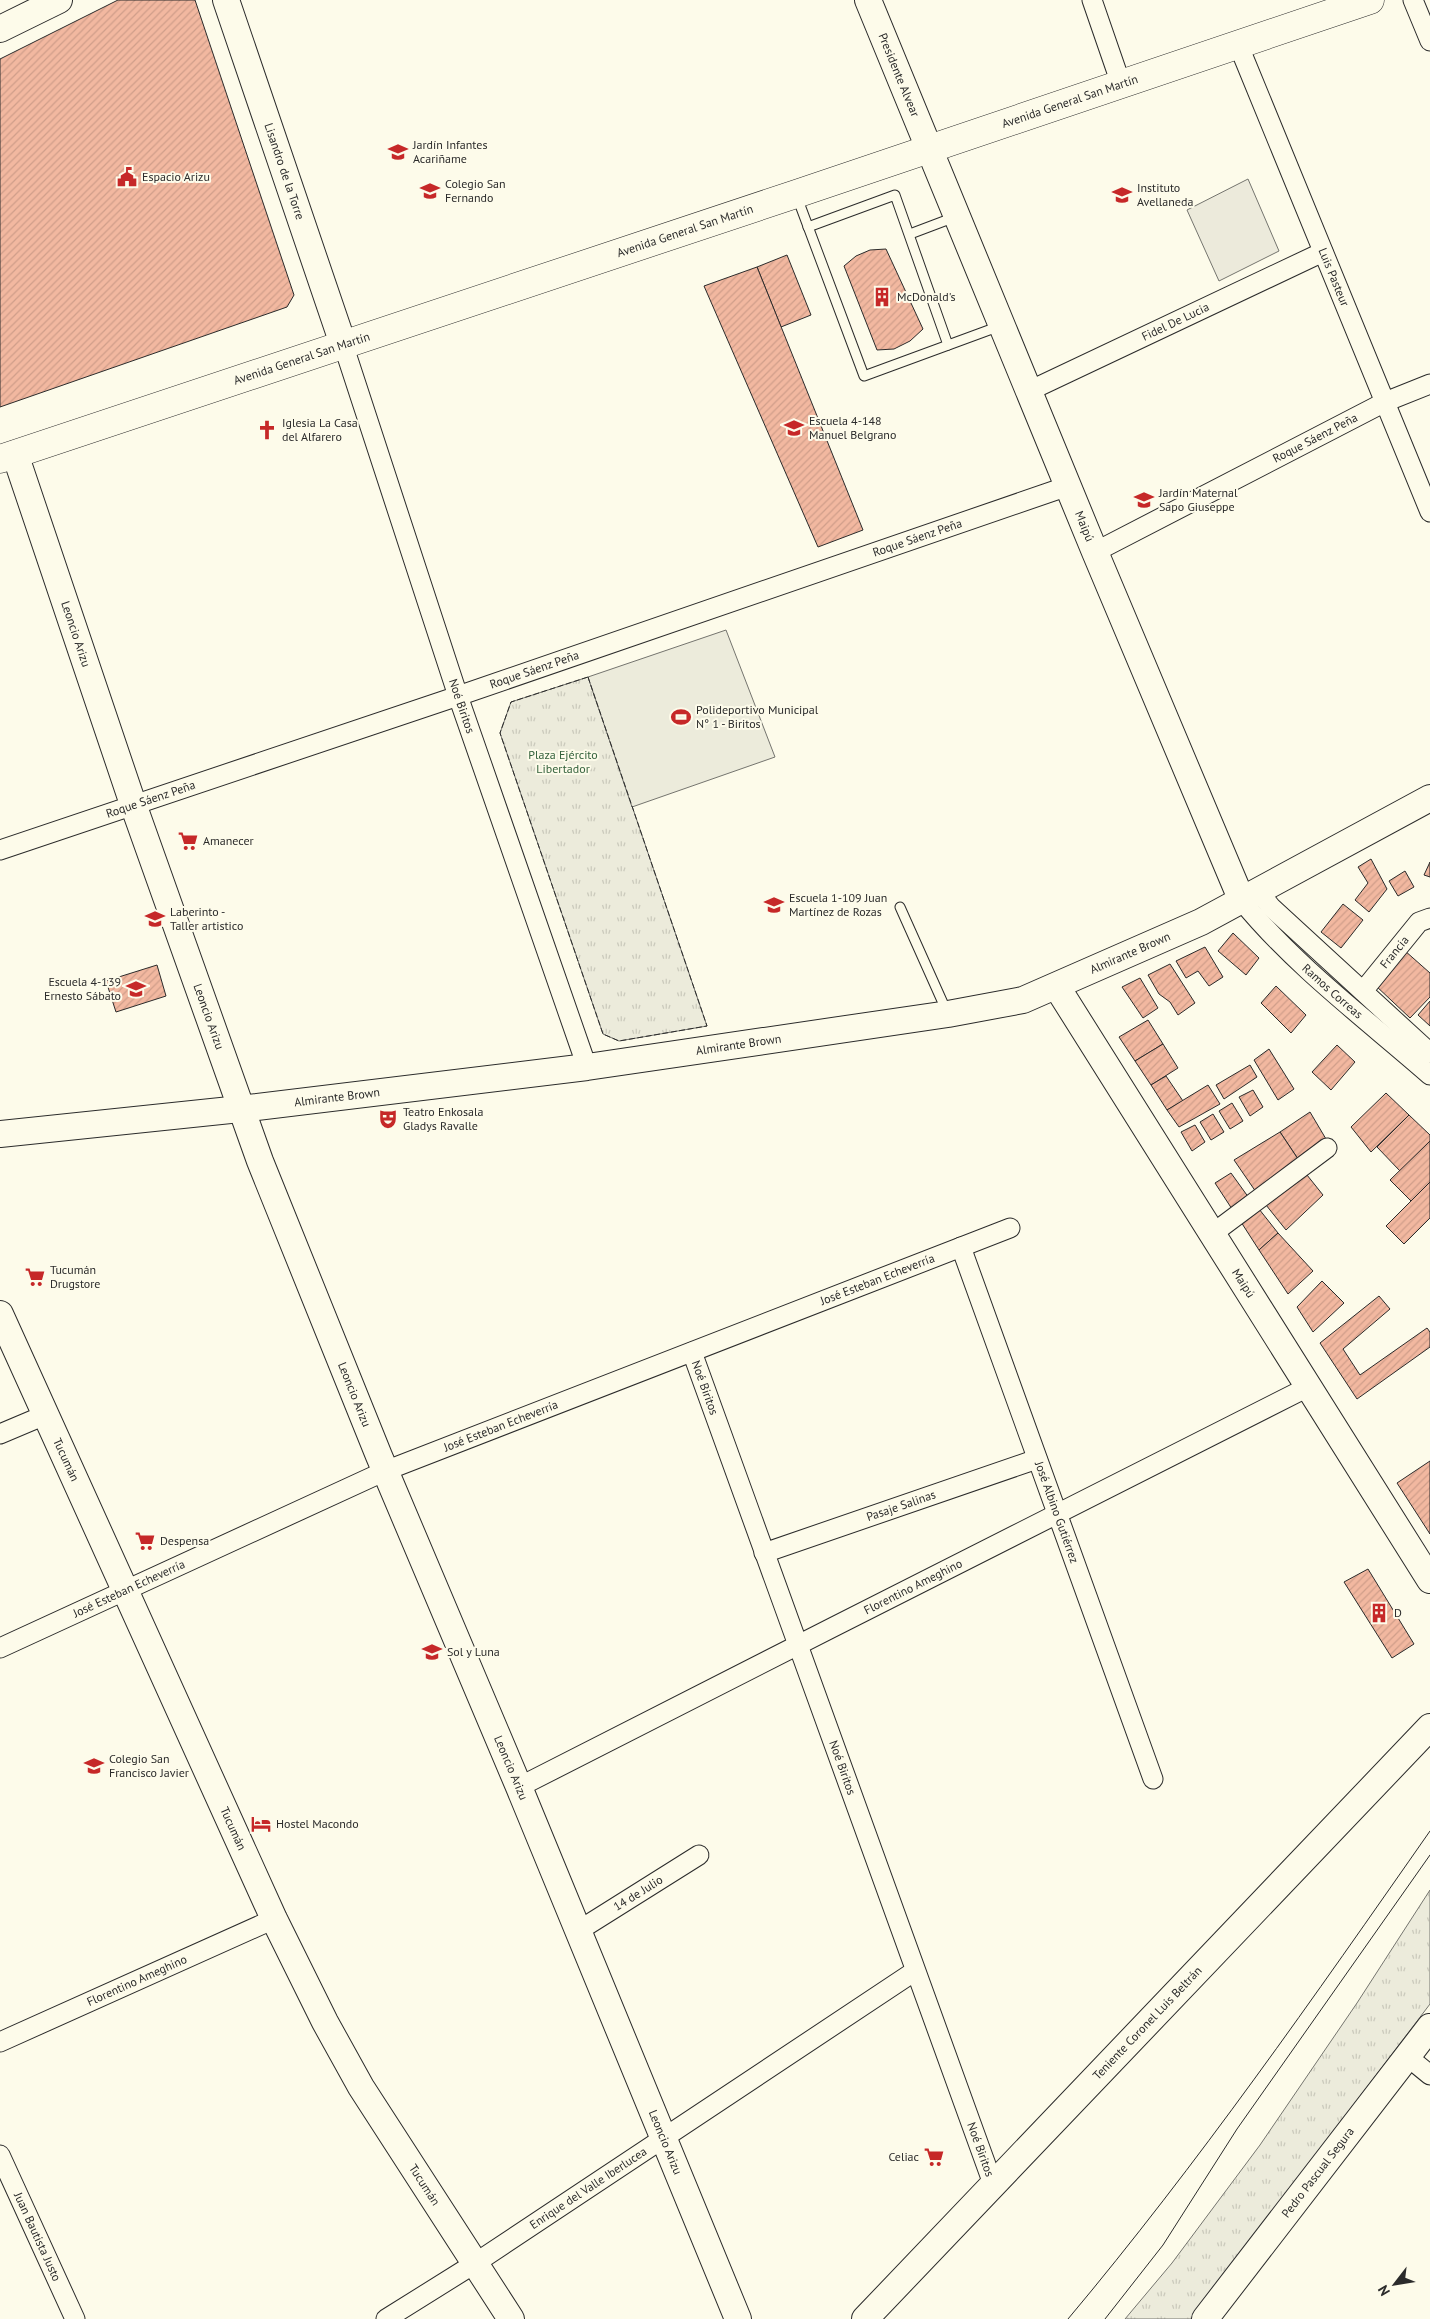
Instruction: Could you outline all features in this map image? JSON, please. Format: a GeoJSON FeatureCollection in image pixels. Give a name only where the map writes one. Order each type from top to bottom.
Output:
{"type":"FeatureCollection","features":[{"type":"Feature","properties":{"kind":"main road","name":"Avenida General San Martín"},"geometry":{"type":"LineString","coordinates":[[8,456],[796,194],[1238,44],[1316,9],[1370,0]]}},
{"type":"Feature","properties":{"kind":"street"},"geometry":{"type":"LineString","coordinates":[[0,29],[58,0]]}},
{"type":"Feature","properties":{"kind":"street","name":"Lisandro de la Torre"},"geometry":{"type":"LineString","coordinates":[[226,0],[343,344]]}},
{"type":"Feature","properties":{"kind":"street","name":"Presidente Alvear"},"geometry":{"type":"LineString","coordinates":[[868,0],[930,149]]}},
{"type":"Feature","properties":{"kind":"street"},"geometry":{"type":"LineString","coordinates":[[1092,0],[1120,84]]}},
{"type":"Feature","properties":{"kind":"street"},"geometry":{"type":"LineString","coordinates":[[1413,0],[1430,41]]}},
{"type":"Feature","properties":{"kind":"street","name":"Luis Pasteur"},"geometry":{"type":"LineString","coordinates":[[1238,44],[1430,512]]}},
{"type":"Feature","properties":{"kind":"street","name":"Maipú"},"geometry":{"type":"LineString","coordinates":[[930,149],[1095,552],[1251,896]]}},
{"type":"Feature","properties":{"kind":"street","name":"Fidel De Lucia"},"geometry":{"type":"LineString","coordinates":[[1029,390],[1323,252]]}},
{"type":"Feature","properties":{"kind":"street","name":"Noé Biritos"},"geometry":{"type":"LineString","coordinates":[[343,344],[458,696],[587,1066]]}},
{"type":"Feature","properties":{"kind":"street","name":"Roque Sáenz Peña"},"geometry":{"type":"LineString","coordinates":[[1095,552],[1385,402],[1430,384]]}},
{"type":"Feature","properties":{"kind":"street","name":"Leoncio Arizu"},"geometry":{"type":"LineString","coordinates":[[8,456],[240,1109],[385,1471],[519,1787],[738,2319]]}},
{"type":"Feature","properties":{"kind":"street","name":"Roque Sáenz Peña"},"geometry":{"type":"LineString","coordinates":[[0,850],[458,696],[1068,486]]}},
{"type":"Feature","properties":{"kind":"street","name":"Almirante Brown"},"geometry":{"type":"LineString","coordinates":[[0,1134],[240,1109],[587,1066],[948,1014],[1023,1000],[1057,987],[1200,922],[1430,798]]}},
{"type":"Feature","properties":{"kind":"street","name":"Ramos Correas"},"geometry":{"type":"LineString","coordinates":[[1251,896],[1271,907],[1430,1053]]}},
{"type":"Feature","properties":{"kind":"street","name":"Ramos Correas"},"geometry":{"type":"LineString","coordinates":[[1251,896],[1262,925],[1430,1075]]}},
{"type":"Feature","properties":{"kind":"street","name":"Francia"},"geometry":{"type":"LineString","coordinates":[[1363,991],[1418,922],[1430,918]]}},
{"type":"Feature","properties":{"kind":"street","name":"Maipú"},"geometry":{"type":"LineString","coordinates":[[1057,987],[1430,1580]]}},
{"type":"Feature","properties":{"kind":"street"},"geometry":{"type":"LineString","coordinates":[[1212,1234],[1327,1148]]}},
{"type":"Feature","properties":{"kind":"street","name":"José Esteban Echeverría"},"geometry":{"type":"LineString","coordinates":[[0,1648],[385,1471],[1010,1228]]}},
{"type":"Feature","properties":{"kind":"street","name":"José Albino Gutiérrez"},"geometry":{"type":"LineString","coordinates":[[961,1247],[1153,1780]]}},
{"type":"Feature","properties":{"kind":"street","name":"Tucumán"},"geometry":{"type":"LineString","coordinates":[[0,1314],[44,1415],[274,1919],[325,2022],[361,2088],[511,2319]]}},
{"type":"Feature","properties":{"kind":"street","name":"Noé Biritos"},"geometry":{"type":"LineString","coordinates":[[692,1352],[915,1971],[994,2184]]}},
{"type":"Feature","properties":{"kind":"street","name":"Florentino Ameghino"},"geometry":{"type":"LineString","coordinates":[[519,1787],[797,1644],[1058,1515],[1308,1387]]}},
{"type":"Feature","properties":{"kind":"street"},"geometry":{"type":"LineString","coordinates":[[0,1434],[44,1415]]}},
{"type":"Feature","properties":{"kind":"street","name":"Pasaje Salinas"},"geometry":{"type":"LineString","coordinates":[[764,1553],[1038,1459]]}},
{"type":"Feature","properties":{"kind":"street","name":"Teniente Coronel Luis Beltrán"},"geometry":{"type":"LineString","coordinates":[[865,2319],[1430,1727]]}},
{"type":"Feature","properties":{"kind":"street","name":"14 de Julio"},"geometry":{"type":"LineString","coordinates":[[578,1931],[699,1854]]}},
{"type":"Feature","properties":{"kind":"street","name":"Florentino Ameghino"},"geometry":{"type":"LineString","coordinates":[[0,2042],[274,1919]]}},
{"type":"Feature","properties":{"kind":"street","name":"Enrique del Valle Iberlucea"},"geometry":{"type":"LineString","coordinates":[[386,2319],[474,2264],[915,1971]]}},
{"type":"Feature","properties":{"kind":"street","name":"Pedro Pascual Segura"},"geometry":{"type":"LineString","coordinates":[[1205,2319],[1430,2027]]}},
{"type":"Feature","properties":{"kind":"street"},"geometry":{"type":"LineString","coordinates":[[1408,2056],[1430,2075]]}},
{"type":"Feature","properties":{"kind":"street","name":"Juan Bautista Justo"},"geometry":{"type":"LineString","coordinates":[[0,2155],[74,2319]]}},
{"type":"Feature","properties":{"kind":"lane"},"geometry":{"type":"LineString","coordinates":[[796,194],[864,376],[1002,325]]}},
{"type":"Feature","properties":{"kind":"lane"},"geometry":{"type":"LineString","coordinates":[[808,227],[896,195],[948,345]]}},
{"type":"Feature","properties":{"kind":"lane"},"geometry":{"type":"LineString","coordinates":[[910,234],[958,216]]}},
{"type":"Feature","properties":{"kind":"lane"},"geometry":{"type":"LineString","coordinates":[[900,907],[948,1014]]}},
{"type":"Feature","properties":{"kind":"green space","name":"Polideportivo Municipal N° 1 - Biritos"},"geometry":{"type":"Polygon","coordinates":[[[726,630],[775,757],[632,807],[588,677],[726,630]]]}},
{"type":"Feature","properties":{"kind":"green space","name":"Plaza Ejército Libertador"},"geometry":{"type":"Polygon","coordinates":[[[588,677],[707,1026],[619,1041],[603,1034],[500,733],[511,702],[588,677]]]}},
{"type":"Feature","properties":{"kind":"green space"},"geometry":{"type":"Polygon","coordinates":[[[1430,1890],[1430,2004],[1191,2319],[1125,2319],[1172,2263],[1260,2145],[1357,2003],[1430,1890]]]}},
{"type":"Feature","properties":{"kind":"shaded area"},"geometry":{"type":"Polygon","coordinates":[[[1248,179],[1279,251],[1219,281],[1187,210],[1248,179]]]}},
{"type":"Feature","properties":{"kind":"building","name":"Espacio Arizu"},"geometry":{"type":"Polygon","coordinates":[[[118,0],[195,0],[294,295],[287,307],[0,407],[0,59],[118,0]]]}},
{"type":"Feature","properties":{"kind":"building","name":"McDonald's"},"geometry":{"type":"Polygon","coordinates":[[[886,249],[923,329],[910,341],[894,349],[877,350],[844,266],[856,256],[870,250],[886,249]]]}},
{"type":"Feature","properties":{"kind":"building"},"geometry":{"type":"Polygon","coordinates":[[[787,255],[811,315],[781,327],[757,267],[787,255]]]}},
{"type":"Feature","properties":{"kind":"building","name":"Escuela 4-148 Manuel Belgrano"},"geometry":{"type":"Polygon","coordinates":[[[757,267],[863,530],[818,547],[704,286],[757,267]]]}},
{"type":"Feature","properties":{"kind":"building"},"geometry":{"type":"Polygon","coordinates":[[[1371,859],[1387,889],[1369,912],[1355,900],[1368,883],[1358,867],[1371,859]]]}},
{"type":"Feature","properties":{"kind":"building"},"geometry":{"type":"Polygon","coordinates":[[[1430,862],[1430,877],[1424,875],[1430,862]]]}},
{"type":"Feature","properties":{"kind":"building"},"geometry":{"type":"Polygon","coordinates":[[[1405,871],[1414,887],[1398,896],[1389,881],[1405,871]]]}},
{"type":"Feature","properties":{"kind":"building"},"geometry":{"type":"Polygon","coordinates":[[[1343,904],[1363,920],[1341,948],[1321,932],[1343,904]]]}},
{"type":"Feature","properties":{"kind":"building"},"geometry":{"type":"Polygon","coordinates":[[[1233,933],[1259,958],[1246,975],[1218,951],[1233,933]]]}},
{"type":"Feature","properties":{"kind":"building"},"geometry":{"type":"Polygon","coordinates":[[[1205,947],[1223,977],[1209,986],[1198,971],[1186,978],[1176,961],[1205,947]]]}},
{"type":"Feature","properties":{"kind":"building"},"geometry":{"type":"Polygon","coordinates":[[[1404,950],[1430,973],[1430,997],[1410,1018],[1375,985],[1404,950]]]}},
{"type":"Feature","properties":{"kind":"building"},"geometry":{"type":"Polygon","coordinates":[[[1170,964],[1195,1003],[1178,1015],[1170,1002],[1159,994],[1148,975],[1170,964]]]}},
{"type":"Feature","properties":{"kind":"building","name":"Escuela 4-139 Ernesto Sábato"},"geometry":{"type":"Polygon","coordinates":[[[157,965],[166,996],[116,1012],[106,981],[157,965]]]}},
{"type":"Feature","properties":{"kind":"building"},"geometry":{"type":"Polygon","coordinates":[[[1140,978],[1158,1008],[1143,1018],[1122,987],[1140,978]]]}},
{"type":"Feature","properties":{"kind":"building"},"geometry":{"type":"Polygon","coordinates":[[[1276,986],[1306,1015],[1291,1033],[1261,1003],[1276,986]]]}},
{"type":"Feature","properties":{"kind":"building"},"geometry":{"type":"Polygon","coordinates":[[[1430,1001],[1430,1026],[1418,1015],[1430,1001]]]}},
{"type":"Feature","properties":{"kind":"building"},"geometry":{"type":"Polygon","coordinates":[[[1148,1020],[1163,1044],[1135,1061],[1119,1037],[1148,1020]]]}},
{"type":"Feature","properties":{"kind":"building"},"geometry":{"type":"Polygon","coordinates":[[[1163,1044],[1178,1068],[1151,1085],[1135,1061],[1163,1044]]]}},
{"type":"Feature","properties":{"kind":"building"},"geometry":{"type":"Polygon","coordinates":[[[1337,1045],[1355,1062],[1331,1090],[1312,1072],[1337,1045]]]}},
{"type":"Feature","properties":{"kind":"building"},"geometry":{"type":"Polygon","coordinates":[[[1269,1049],[1294,1089],[1278,1100],[1254,1060],[1269,1049]]]}},
{"type":"Feature","properties":{"kind":"building"},"geometry":{"type":"Polygon","coordinates":[[[1250,1065],[1257,1077],[1224,1099],[1216,1085],[1250,1065]]]}},
{"type":"Feature","properties":{"kind":"building"},"geometry":{"type":"Polygon","coordinates":[[[1166,1076],[1183,1101],[1167,1110],[1151,1085],[1166,1076]]]}},
{"type":"Feature","properties":{"kind":"building"},"geometry":{"type":"Polygon","coordinates":[[[1208,1085],[1220,1104],[1179,1127],[1167,1110],[1208,1085]]]}},
{"type":"Feature","properties":{"kind":"building"},"geometry":{"type":"Polygon","coordinates":[[[1253,1090],[1263,1107],[1250,1116],[1239,1097],[1253,1090]]]}},
{"type":"Feature","properties":{"kind":"building"},"geometry":{"type":"Polygon","coordinates":[[[1386,1093],[1409,1115],[1371,1152],[1351,1127],[1386,1093]]]}},
{"type":"Feature","properties":{"kind":"building"},"geometry":{"type":"Polygon","coordinates":[[[1232,1103],[1243,1121],[1230,1129],[1219,1111],[1232,1103]]]}},
{"type":"Feature","properties":{"kind":"building"},"geometry":{"type":"Polygon","coordinates":[[[1310,1112],[1326,1139],[1298,1159],[1280,1132],[1310,1112]]]}},
{"type":"Feature","properties":{"kind":"building"},"geometry":{"type":"Polygon","coordinates":[[[1213,1114],[1224,1132],[1211,1140],[1200,1122],[1213,1114]]]}},
{"type":"Feature","properties":{"kind":"building"},"geometry":{"type":"Polygon","coordinates":[[[1409,1115],[1430,1135],[1430,1141],[1400,1171],[1377,1147],[1409,1115]]]}},
{"type":"Feature","properties":{"kind":"building"},"geometry":{"type":"Polygon","coordinates":[[[1195,1125],[1205,1142],[1192,1151],[1181,1132],[1195,1125]]]}},
{"type":"Feature","properties":{"kind":"building"},"geometry":{"type":"Polygon","coordinates":[[[1280,1132],[1298,1159],[1256,1192],[1234,1160],[1280,1132]]]}},
{"type":"Feature","properties":{"kind":"building"},"geometry":{"type":"Polygon","coordinates":[[[1430,1141],[1430,1182],[1411,1201],[1390,1180],[1430,1141]]]}},
{"type":"Feature","properties":{"kind":"building"},"geometry":{"type":"Polygon","coordinates":[[[1303,1170],[1323,1195],[1286,1230],[1266,1205],[1303,1170]]]}},
{"type":"Feature","properties":{"kind":"building"},"geometry":{"type":"Polygon","coordinates":[[[1231,1173],[1249,1198],[1232,1209],[1215,1183],[1231,1173]]]}},
{"type":"Feature","properties":{"kind":"building"},"geometry":{"type":"Polygon","coordinates":[[[1430,1182],[1430,1218],[1404,1244],[1386,1226],[1430,1182]]]}},
{"type":"Feature","properties":{"kind":"building"},"geometry":{"type":"Polygon","coordinates":[[[1259,1209],[1278,1233],[1259,1250],[1241,1222],[1259,1209]]]}},
{"type":"Feature","properties":{"kind":"building"},"geometry":{"type":"Polygon","coordinates":[[[1278,1233],[1313,1271],[1288,1294],[1259,1250],[1278,1233]]]}},
{"type":"Feature","properties":{"kind":"building"},"geometry":{"type":"Polygon","coordinates":[[[1322,1281],[1344,1303],[1313,1332],[1297,1307],[1322,1281]]]}},
{"type":"Feature","properties":{"kind":"building"},"geometry":{"type":"Polygon","coordinates":[[[1379,1296],[1390,1309],[1343,1349],[1360,1375],[1427,1328],[1430,1332],[1430,1347],[1357,1399],[1320,1343],[1379,1296]]]}},
{"type":"Feature","properties":{"kind":"building"},"geometry":{"type":"Polygon","coordinates":[[[1430,1461],[1430,1534],[1397,1483],[1430,1461]]]}},
{"type":"Feature","properties":{"kind":"building","name":"D"},"geometry":{"type":"Polygon","coordinates":[[[1368,1569],[1414,1644],[1392,1658],[1344,1582],[1368,1569]]]}},
{"type":"Feature","properties":{"kind":"tram line"},"geometry":{"type":"LineString","coordinates":[[1068,2319],[1163,2201],[1209,2140],[1299,2017],[1430,1831]]}},
{"type":"Feature","properties":{"kind":"tram line"},"geometry":{"type":"LineString","coordinates":[[1105,2319],[1163,2245],[1237,2129],[1430,1855]]}},
{"type":"Feature","properties":{"kind":"fence"},"geometry":{"type":"LineString","coordinates":[[588,677],[707,1026],[619,1041],[603,1034],[500,733],[511,702],[588,677]]}},
{"type":"Feature","properties":{"kind":"place","name":"Jardín Infantes Acariñame"},"geometry":{"type":"Point","coordinates":[398,152]}},
{"type":"Feature","properties":{"kind":"place","name":"Espacio Arizu"},"geometry":{"type":"Point","coordinates":[127,177]}},
{"type":"Feature","properties":{"kind":"place","name":"Colegio San Fernando"},"geometry":{"type":"Point","coordinates":[430,191]}},
{"type":"Feature","properties":{"kind":"place","name":"Instituto Avellaneda"},"geometry":{"type":"Point","coordinates":[1122,195]}},
{"type":"Feature","properties":{"kind":"place","name":"McDonald's"},"geometry":{"type":"Point","coordinates":[882,297]}},
{"type":"Feature","properties":{"kind":"place","name":"Escuela 4-148 Manuel Belgrano"},"geometry":{"type":"Point","coordinates":[794,428]}},
{"type":"Feature","properties":{"kind":"place","name":"Iglesia La Casa del Alfarero"},"geometry":{"type":"Point","coordinates":[267,430]}},
{"type":"Feature","properties":{"kind":"place","name":"Jardín Maternal Sapo Giuseppe"},"geometry":{"type":"Point","coordinates":[1144,500]}},
{"type":"Feature","properties":{"kind":"place","name":"Polideportivo Municipal N° 1 - Biritos"},"geometry":{"type":"Point","coordinates":[681,717]}},
{"type":"Feature","properties":{"kind":"place","name":"Amanecer"},"geometry":{"type":"Point","coordinates":[188,841]}},
{"type":"Feature","properties":{"kind":"place","name":"Escuela 1-109 Juan Martínez de Rozas"},"geometry":{"type":"Point","coordinates":[774,905]}},
{"type":"Feature","properties":{"kind":"place","name":"Laberinto - Taller artistico"},"geometry":{"type":"Point","coordinates":[155,919]}},
{"type":"Feature","properties":{"kind":"place","name":"Escuela 4-139 Ernesto Sábato"},"geometry":{"type":"Point","coordinates":[136,989]}},
{"type":"Feature","properties":{"kind":"place","name":"Teatro Enkosala Gladys Ravalle"},"geometry":{"type":"Point","coordinates":[388,1119]}},
{"type":"Feature","properties":{"kind":"place","name":"Tucumán Drugstore"},"geometry":{"type":"Point","coordinates":[35,1277]}},
{"type":"Feature","properties":{"kind":"place","name":"Despensa"},"geometry":{"type":"Point","coordinates":[145,1541]}},
{"type":"Feature","properties":{"kind":"place","name":"D"},"geometry":{"type":"Point","coordinates":[1379,1613]}},
{"type":"Feature","properties":{"kind":"place","name":"Sol y Luna"},"geometry":{"type":"Point","coordinates":[432,1652]}},
{"type":"Feature","properties":{"kind":"place","name":"Colegio San Francisco Javier"},"geometry":{"type":"Point","coordinates":[94,1766]}},
{"type":"Feature","properties":{"kind":"place","name":"Hostel Macondo"},"geometry":{"type":"Point","coordinates":[261,1824]}},
{"type":"Feature","properties":{"kind":"place","name":"Celiac"},"geometry":{"type":"Point","coordinates":[934,2157]}}]}
